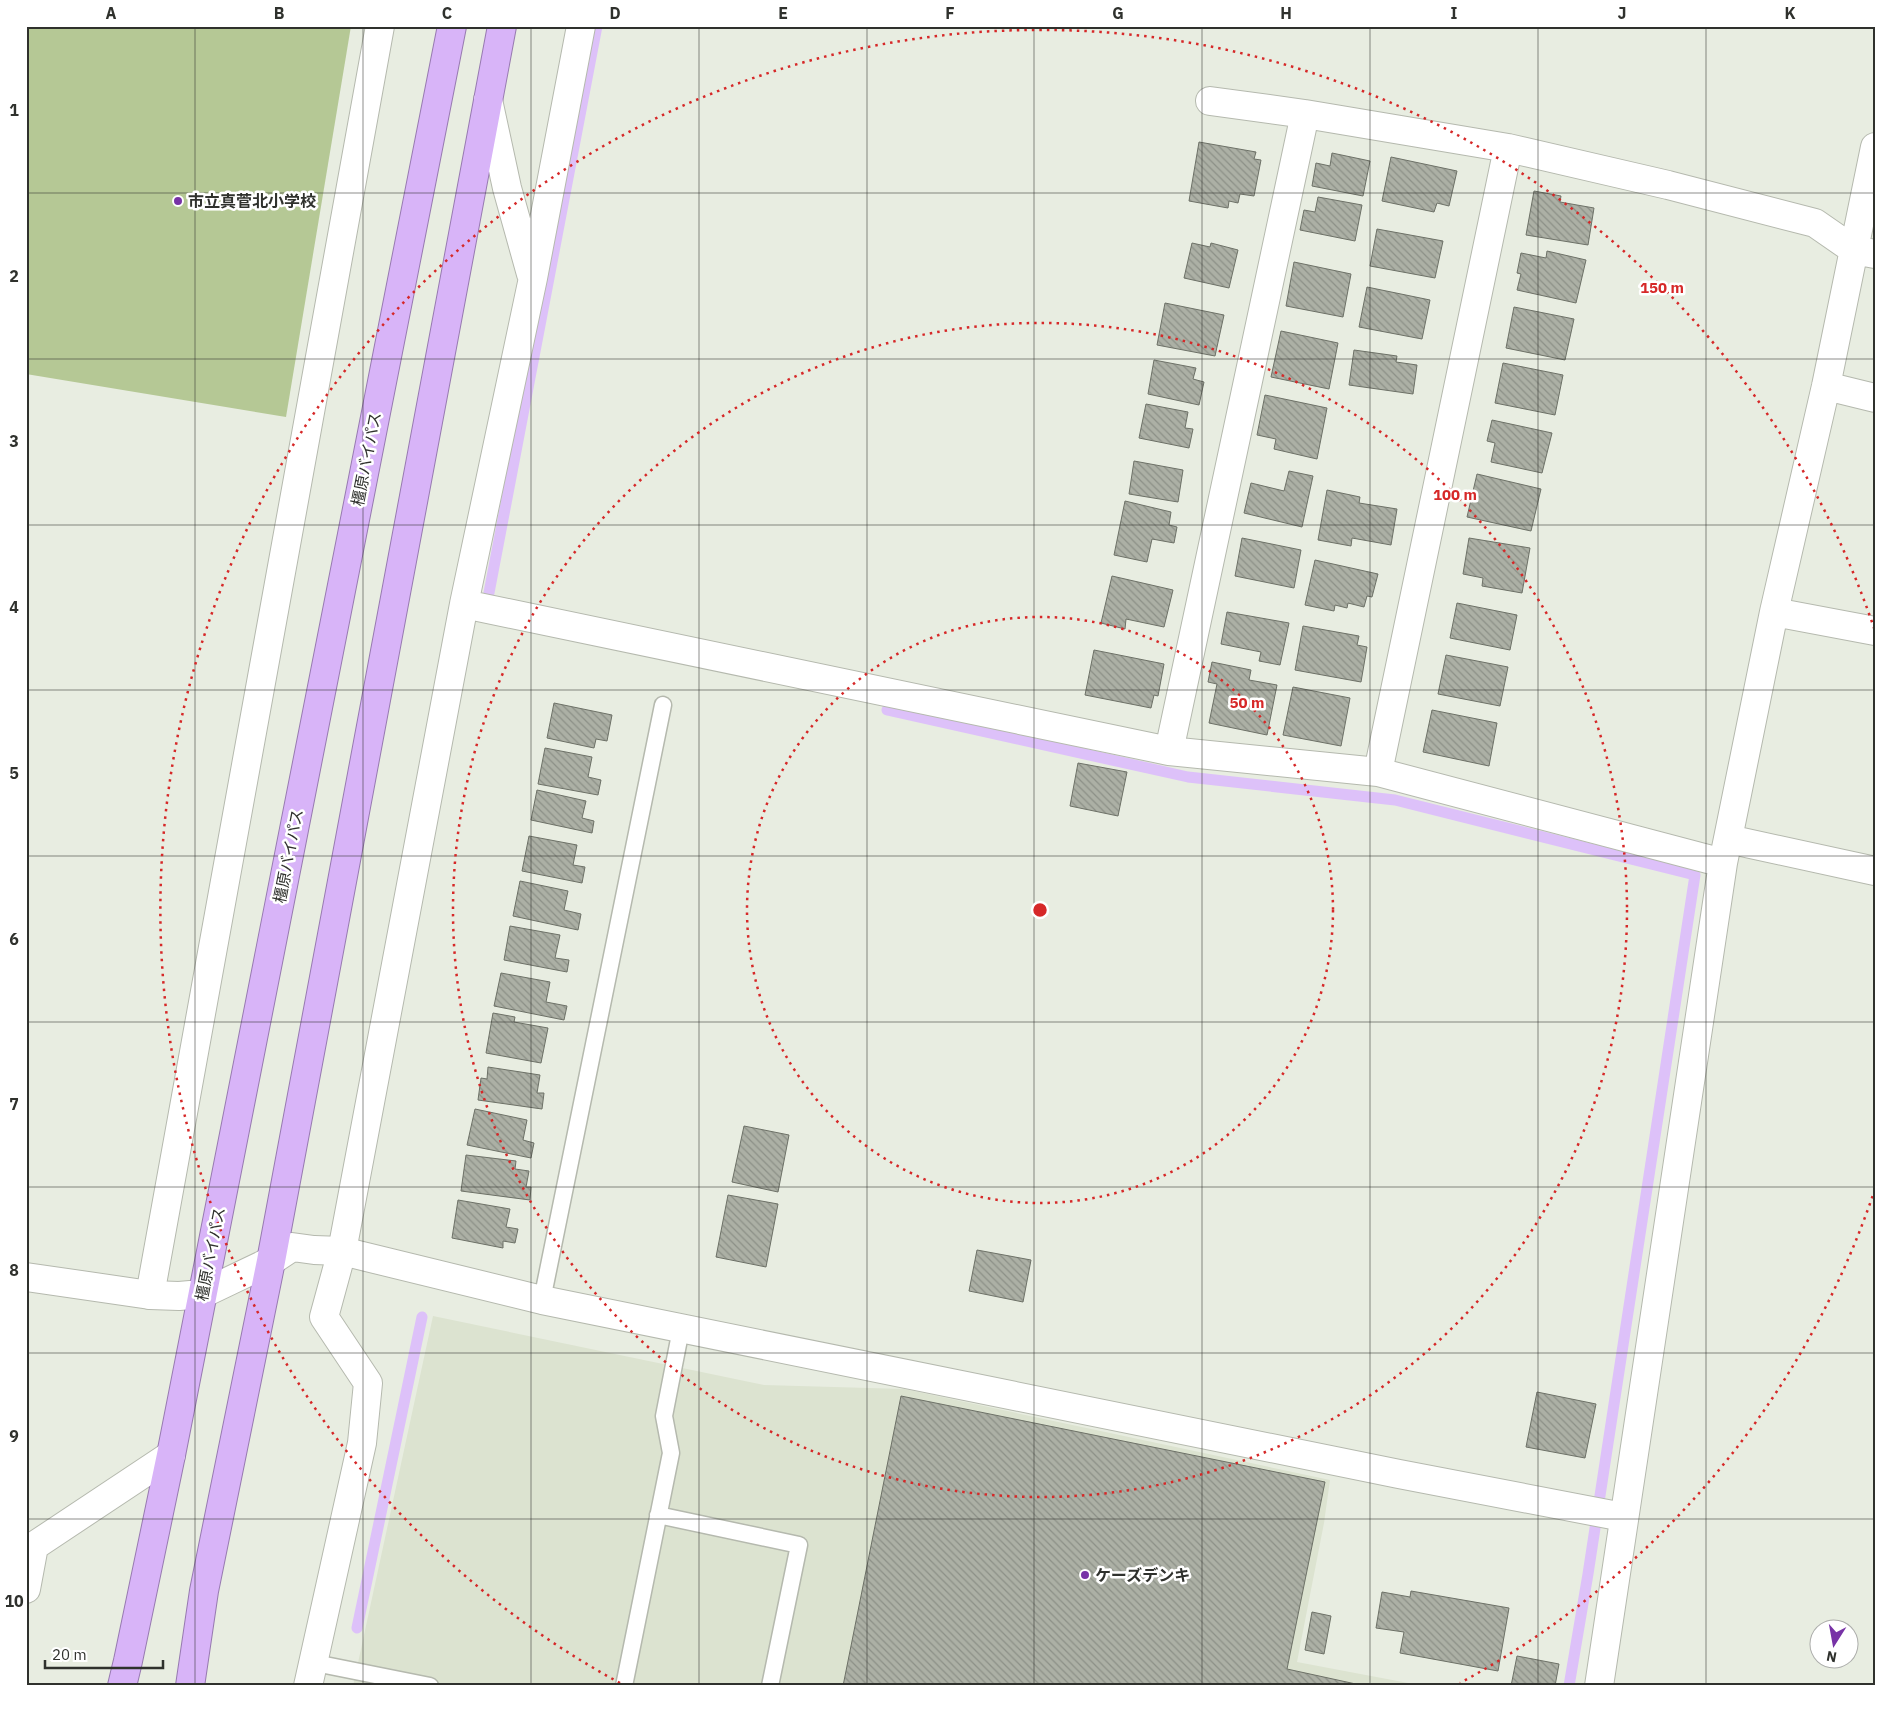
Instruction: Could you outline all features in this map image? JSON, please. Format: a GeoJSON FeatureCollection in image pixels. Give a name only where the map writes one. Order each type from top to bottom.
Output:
{"type":"FeatureCollection","features":[{"type":"Feature","properties":{"kind":"highway","name":"橿原バイパス"},"geometry":{"type":"LineString","coordinates":[[122,1686],[171,1455],[452,26]]}},
{"type":"Feature","properties":{"kind":"highway"},"geometry":{"type":"LineString","coordinates":[[190,1686],[204,1591],[271,1261],[502,26]]}},
{"type":"Feature","properties":{"kind":"street"},"geometry":{"type":"LineString","coordinates":[[150,1295],[380,26]]}},
{"type":"Feature","properties":{"kind":"street"},"geometry":{"type":"LineString","coordinates":[[312,1674],[362,1443],[368,1383],[324,1317],[342,1251],[464,604],[533,278],[580,26]]}},
{"type":"Feature","properties":{"kind":"street"},"geometry":{"type":"LineString","coordinates":[[488,98],[507,188],[533,278]]}},
{"type":"Feature","properties":{"kind":"street"},"geometry":{"type":"LineString","coordinates":[[1210,101],[1305,114],[1508,148],[1815,223],[1865,252]]}},
{"type":"Feature","properties":{"kind":"street"},"geometry":{"type":"LineString","coordinates":[[1170,751],[1305,114]]}},
{"type":"Feature","properties":{"kind":"street"},"geometry":{"type":"LineString","coordinates":[[1599,1686],[1623,1516],[1646,1378],[1725,851],[1774,612],[1826,386],[1865,252],[1875,147]]}},
{"type":"Feature","properties":{"kind":"street"},"geometry":{"type":"LineString","coordinates":[[1378,772],[1508,148]]}},
{"type":"Feature","properties":{"kind":"street"},"geometry":{"type":"LineString","coordinates":[[1826,386],[1875,398]]}},
{"type":"Feature","properties":{"kind":"street"},"geometry":{"type":"LineString","coordinates":[[464,604],[1170,751],[1378,772],[1725,851],[1875,871]]}},
{"type":"Feature","properties":{"kind":"street"},"geometry":{"type":"LineString","coordinates":[[1774,612],[1875,632]]}},
{"type":"Feature","properties":{"kind":"street"},"geometry":{"type":"LineString","coordinates":[[26,1277],[150,1295],[179,1296],[202,1294],[271,1261],[292,1247],[342,1251],[542,1300],[681,1329],[1399,1474],[1623,1516]]}},
{"type":"Feature","properties":{"kind":"street"},"geometry":{"type":"LineString","coordinates":[[26,1589],[34,1546],[171,1455]]}},
{"type":"Feature","properties":{"kind":"lane"},"geometry":{"type":"LineString","coordinates":[[542,1300],[663,705]]}},
{"type":"Feature","properties":{"kind":"lane"},"geometry":{"type":"LineString","coordinates":[[624,1686],[671,1453],[664,1416],[681,1329]]}},
{"type":"Feature","properties":{"kind":"lane"},"geometry":{"type":"LineString","coordinates":[[658,1515],[799,1545],[770,1686]]}},
{"type":"Feature","properties":{"kind":"lane"},"geometry":{"type":"LineString","coordinates":[[312,1674],[430,1686]]}},
{"type":"Feature","properties":{"kind":"shaded area"},"geometry":{"type":"Polygon","coordinates":[[[433,1316],[764,1385],[904,1389],[1330,1480],[1324,1523],[1297,1662],[1424,1686],[353,1686],[433,1316]]]}},
{"type":"Feature","properties":{"kind":"green space","name":"市立真菅北小学校"},"geometry":{"type":"Polygon","coordinates":[[[26,26],[351,26],[286,417],[26,374],[26,26]]]}},
{"type":"Feature","properties":{"kind":"building"},"geometry":{"type":"Polygon","coordinates":[[[1199,142],[1256,152],[1254,159],[1261,160],[1254,196],[1240,194],[1238,203],[1229,201],[1228,208],[1189,201],[1199,142]]]}},
{"type":"Feature","properties":{"kind":"building"},"geometry":{"type":"Polygon","coordinates":[[[1332,153],[1370,161],[1363,196],[1312,186],[1316,163],[1330,166],[1332,153]]]}},
{"type":"Feature","properties":{"kind":"building"},"geometry":{"type":"Polygon","coordinates":[[[1391,157],[1457,171],[1449,206],[1437,203],[1434,212],[1382,201],[1391,157]]]}},
{"type":"Feature","properties":{"kind":"building"},"geometry":{"type":"Polygon","coordinates":[[[1534,191],[1561,196],[1560,202],[1594,208],[1588,245],[1526,235],[1534,191]]]}},
{"type":"Feature","properties":{"kind":"building"},"geometry":{"type":"Polygon","coordinates":[[[1318,197],[1362,205],[1355,241],[1300,230],[1304,210],[1315,212],[1318,197]]]}},
{"type":"Feature","properties":{"kind":"building"},"geometry":{"type":"Polygon","coordinates":[[[1377,229],[1443,241],[1435,278],[1370,266],[1377,229]]]}},
{"type":"Feature","properties":{"kind":"building"},"geometry":{"type":"Polygon","coordinates":[[[1192,243],[1210,247],[1211,243],[1238,250],[1229,288],[1184,278],[1192,243]]]}},
{"type":"Feature","properties":{"kind":"building"},"geometry":{"type":"Polygon","coordinates":[[[1547,251],[1586,260],[1576,303],[1517,290],[1521,274],[1517,273],[1521,253],[1546,258],[1547,251]]]}},
{"type":"Feature","properties":{"kind":"building"},"geometry":{"type":"Polygon","coordinates":[[[1294,262],[1351,274],[1343,317],[1286,306],[1294,262]]]}},
{"type":"Feature","properties":{"kind":"building"},"geometry":{"type":"Polygon","coordinates":[[[1367,287],[1430,300],[1422,339],[1359,327],[1367,287]]]}},
{"type":"Feature","properties":{"kind":"building"},"geometry":{"type":"Polygon","coordinates":[[[1165,303],[1224,315],[1215,356],[1157,345],[1165,303]]]}},
{"type":"Feature","properties":{"kind":"building"},"geometry":{"type":"Polygon","coordinates":[[[1514,307],[1574,319],[1565,360],[1506,348],[1514,307]]]}},
{"type":"Feature","properties":{"kind":"building"},"geometry":{"type":"Polygon","coordinates":[[[1281,331],[1338,343],[1329,389],[1271,377],[1281,331]]]}},
{"type":"Feature","properties":{"kind":"building"},"geometry":{"type":"Polygon","coordinates":[[[1354,350],[1397,356],[1396,362],[1417,365],[1413,394],[1349,385],[1354,350]]]}},
{"type":"Feature","properties":{"kind":"building"},"geometry":{"type":"Polygon","coordinates":[[[1154,360],[1196,368],[1193,379],[1204,382],[1199,405],[1148,394],[1154,360]]]}},
{"type":"Feature","properties":{"kind":"building"},"geometry":{"type":"Polygon","coordinates":[[[1503,363],[1563,375],[1555,415],[1495,403],[1503,363]]]}},
{"type":"Feature","properties":{"kind":"building"},"geometry":{"type":"Polygon","coordinates":[[[1265,395],[1327,408],[1317,459],[1274,449],[1276,439],[1257,435],[1265,395]]]}},
{"type":"Feature","properties":{"kind":"building"},"geometry":{"type":"Polygon","coordinates":[[[1146,404],[1188,412],[1185,428],[1193,429],[1189,448],[1139,438],[1146,404]]]}},
{"type":"Feature","properties":{"kind":"building"},"geometry":{"type":"Polygon","coordinates":[[[1492,420],[1552,433],[1542,473],[1491,462],[1495,443],[1487,441],[1492,420]]]}},
{"type":"Feature","properties":{"kind":"building"},"geometry":{"type":"Polygon","coordinates":[[[1134,461],[1183,470],[1178,502],[1129,494],[1134,461]]]}},
{"type":"Feature","properties":{"kind":"building"},"geometry":{"type":"Polygon","coordinates":[[[1289,471],[1313,476],[1302,527],[1244,513],[1251,483],[1284,491],[1289,471]]]}},
{"type":"Feature","properties":{"kind":"building"},"geometry":{"type":"Polygon","coordinates":[[[1477,474],[1541,489],[1531,531],[1467,517],[1477,474]]]}},
{"type":"Feature","properties":{"kind":"building"},"geometry":{"type":"Polygon","coordinates":[[[1327,490],[1360,497],[1359,503],[1397,509],[1391,545],[1352,538],[1351,546],[1318,540],[1327,490]]]}},
{"type":"Feature","properties":{"kind":"building"},"geometry":{"type":"Polygon","coordinates":[[[1125,501],[1171,512],[1169,525],[1177,527],[1174,543],[1152,539],[1147,562],[1114,555],[1125,501]]]}},
{"type":"Feature","properties":{"kind":"building"},"geometry":{"type":"Polygon","coordinates":[[[1242,538],[1301,550],[1294,588],[1235,576],[1242,538]]]}},
{"type":"Feature","properties":{"kind":"building"},"geometry":{"type":"Polygon","coordinates":[[[1469,538],[1530,548],[1522,593],[1482,586],[1483,578],[1463,574],[1469,538]]]}},
{"type":"Feature","properties":{"kind":"building"},"geometry":{"type":"Polygon","coordinates":[[[1315,560],[1378,574],[1372,597],[1367,596],[1364,607],[1348,603],[1347,608],[1335,605],[1334,611],[1305,605],[1315,560]]]}},
{"type":"Feature","properties":{"kind":"building"},"geometry":{"type":"Polygon","coordinates":[[[1112,576],[1173,590],[1164,627],[1126,619],[1125,629],[1101,623],[1112,576]]]}},
{"type":"Feature","properties":{"kind":"building"},"geometry":{"type":"Polygon","coordinates":[[[1457,603],[1517,615],[1510,650],[1450,638],[1457,603]]]}},
{"type":"Feature","properties":{"kind":"building"},"geometry":{"type":"Polygon","coordinates":[[[1227,612],[1289,623],[1280,665],[1259,661],[1261,652],[1221,644],[1227,612]]]}},
{"type":"Feature","properties":{"kind":"building"},"geometry":{"type":"Polygon","coordinates":[[[1303,626],[1359,636],[1357,645],[1367,647],[1361,682],[1295,670],[1303,626]]]}},
{"type":"Feature","properties":{"kind":"building"},"geometry":{"type":"Polygon","coordinates":[[[1094,650],[1164,664],[1158,696],[1154,695],[1151,708],[1085,695],[1094,650]]]}},
{"type":"Feature","properties":{"kind":"building"},"geometry":{"type":"Polygon","coordinates":[[[1446,655],[1508,667],[1500,706],[1438,694],[1446,655]]]}},
{"type":"Feature","properties":{"kind":"building"},"geometry":{"type":"Polygon","coordinates":[[[1212,662],[1251,670],[1249,680],[1277,685],[1267,735],[1209,723],[1217,684],[1208,682],[1212,662]]]}},
{"type":"Feature","properties":{"kind":"building"},"geometry":{"type":"Polygon","coordinates":[[[1293,687],[1350,698],[1341,746],[1283,735],[1293,687]]]}},
{"type":"Feature","properties":{"kind":"building"},"geometry":{"type":"Polygon","coordinates":[[[554,703],[612,715],[607,741],[596,739],[594,748],[547,738],[554,703]]]}},
{"type":"Feature","properties":{"kind":"building"},"geometry":{"type":"Polygon","coordinates":[[[1432,710],[1497,723],[1489,766],[1423,752],[1432,710]]]}},
{"type":"Feature","properties":{"kind":"building"},"geometry":{"type":"Polygon","coordinates":[[[545,748],[592,757],[588,777],[601,780],[598,795],[538,784],[545,748]]]}},
{"type":"Feature","properties":{"kind":"building"},"geometry":{"type":"Polygon","coordinates":[[[1078,763],[1127,772],[1118,816],[1070,806],[1078,763]]]}},
{"type":"Feature","properties":{"kind":"building"},"geometry":{"type":"Polygon","coordinates":[[[537,790],[586,801],[582,818],[594,821],[592,833],[531,820],[537,790]]]}},
{"type":"Feature","properties":{"kind":"building"},"geometry":{"type":"Polygon","coordinates":[[[529,836],[577,845],[573,865],[585,867],[582,883],[522,871],[529,836]]]}},
{"type":"Feature","properties":{"kind":"building"},"geometry":{"type":"Polygon","coordinates":[[[520,881],[568,891],[564,910],[581,914],[578,930],[513,916],[520,881]]]}},
{"type":"Feature","properties":{"kind":"building"},"geometry":{"type":"Polygon","coordinates":[[[510,926],[560,935],[555,958],[569,960],[567,972],[504,960],[510,926]]]}},
{"type":"Feature","properties":{"kind":"building"},"geometry":{"type":"Polygon","coordinates":[[[501,973],[550,982],[546,1002],[567,1006],[564,1020],[494,1006],[501,973]]]}},
{"type":"Feature","properties":{"kind":"building"},"geometry":{"type":"Polygon","coordinates":[[[493,1013],[515,1017],[514,1022],[548,1028],[541,1063],[486,1053],[493,1013]]]}},
{"type":"Feature","properties":{"kind":"building"},"geometry":{"type":"Polygon","coordinates":[[[488,1067],[540,1075],[537,1093],[544,1093],[542,1109],[478,1100],[481,1078],[487,1079],[488,1067]]]}},
{"type":"Feature","properties":{"kind":"building"},"geometry":{"type":"Polygon","coordinates":[[[475,1109],[527,1120],[523,1140],[534,1143],[531,1158],[467,1145],[475,1109]]]}},
{"type":"Feature","properties":{"kind":"building"},"geometry":{"type":"Polygon","coordinates":[[[744,1126],[789,1135],[778,1192],[732,1182],[744,1126]]]}},
{"type":"Feature","properties":{"kind":"building"},"geometry":{"type":"Polygon","coordinates":[[[466,1155],[516,1161],[515,1169],[529,1171],[526,1187],[531,1187],[530,1200],[461,1191],[466,1155]]]}},
{"type":"Feature","properties":{"kind":"building"},"geometry":{"type":"Polygon","coordinates":[[[728,1195],[778,1204],[766,1267],[716,1257],[728,1195]]]}},
{"type":"Feature","properties":{"kind":"building"},"geometry":{"type":"Polygon","coordinates":[[[458,1200],[510,1209],[506,1227],[518,1229],[515,1243],[503,1241],[503,1248],[452,1238],[458,1200]]]}},
{"type":"Feature","properties":{"kind":"building"},"geometry":{"type":"Polygon","coordinates":[[[977,1250],[1031,1260],[1023,1302],[969,1291],[977,1250]]]}},
{"type":"Feature","properties":{"kind":"building"},"geometry":{"type":"Polygon","coordinates":[[[1537,1392],[1596,1404],[1585,1458],[1526,1447],[1537,1392]]]}},
{"type":"Feature","properties":{"kind":"building","name":"ケーズデンキ"},"geometry":{"type":"Polygon","coordinates":[[[901,1396],[1325,1482],[1287,1669],[1365,1686],[843,1686],[901,1396]]]}},
{"type":"Feature","properties":{"kind":"building"},"geometry":{"type":"Polygon","coordinates":[[[1411,1591],[1509,1608],[1498,1671],[1400,1653],[1404,1632],[1376,1628],[1382,1592],[1410,1597],[1411,1591]]]}},
{"type":"Feature","properties":{"kind":"building"},"geometry":{"type":"Polygon","coordinates":[[[1312,1612],[1331,1616],[1324,1654],[1305,1650],[1312,1612]]]}},
{"type":"Feature","properties":{"kind":"building"},"geometry":{"type":"Polygon","coordinates":[[[1517,1656],[1559,1664],[1555,1686],[1511,1686],[1517,1656]]]}},
{"type":"Feature","properties":{"kind":"waterway"},"geometry":{"type":"LineString","coordinates":[[488,598],[597,26]]}},
{"type":"Feature","properties":{"kind":"waterway"},"geometry":{"type":"LineString","coordinates":[[887,710],[1188,777],[1395,800],[1695,875],[1588,1574],[1569,1686]]}},
{"type":"Feature","properties":{"kind":"waterway"},"geometry":{"type":"LineString","coordinates":[[357,1628],[422,1317]]}},
{"type":"Feature","properties":{"kind":"place","name":"市立真菅北小学校"},"geometry":{"type":"Point","coordinates":[178,201]}},
{"type":"Feature","properties":{"kind":"place","name":"ケーズデンキ"},"geometry":{"type":"Point","coordinates":[1085,1575]}}]}
